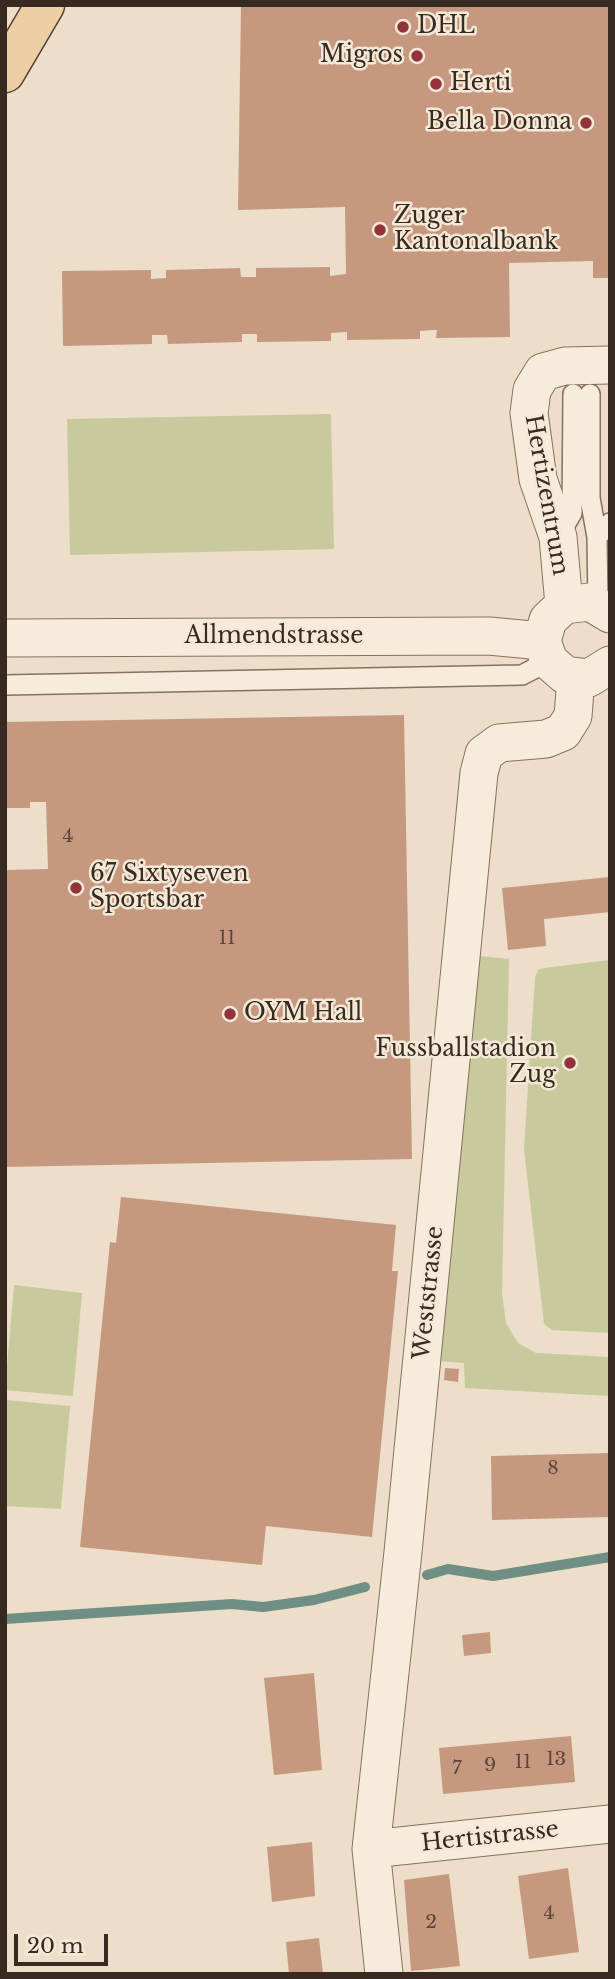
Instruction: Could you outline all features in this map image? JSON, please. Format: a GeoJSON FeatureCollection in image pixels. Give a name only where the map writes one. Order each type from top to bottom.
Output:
{"type":"FeatureCollection","features":[{"type":"Feature","properties":{"kind":"main road"},"geometry":{"type":"LineString","coordinates":[[5,73],[45,5]]}},
{"type":"Feature","properties":{"kind":"street","name":"Hertizentrum"},"geometry":{"type":"LineString","coordinates":[[591,384],[565,366],[543,372],[532,390],[529,413],[538,480],[558,537],[591,608]]}},
{"type":"Feature","properties":{"kind":"street"},"geometry":{"type":"LineString","coordinates":[[591,608],[548,620],[555,660],[589,677],[610,665]]}},
{"type":"Feature","properties":{"kind":"street","name":"Allmendstrasse"},"geometry":{"type":"LineString","coordinates":[[5,638],[489,636],[555,660]]}},
{"type":"Feature","properties":{"kind":"street","name":"Weststrasse"},"geometry":{"type":"LineString","coordinates":[[384,1974],[371,1849],[480,763],[484,754],[499,743],[545,739],[563,732],[573,716],[555,660]]}},
{"type":"Feature","properties":{"kind":"street","name":"Hertistrasse"},"geometry":{"type":"LineString","coordinates":[[371,1849],[610,1824]]}},
{"type":"Feature","properties":{"kind":"lane"},"geometry":{"type":"LineString","coordinates":[[591,384],[590,498],[603,530],[591,608]]}},
{"type":"Feature","properties":{"kind":"lane"},"geometry":{"type":"LineString","coordinates":[[5,685],[522,676],[555,660]]}},
{"type":"Feature","properties":{"kind":"green space"},"geometry":{"type":"Polygon","coordinates":[[[331,414],[334,549],[70,555],[67,419],[331,414]]]}},
{"type":"Feature","properties":{"kind":"green space"},"geometry":{"type":"Polygon","coordinates":[[[480,956],[509,959],[502,1293],[506,1323],[518,1343],[536,1353],[610,1357],[610,1396],[465,1388],[464,1363],[436,1361],[480,956]]]}},
{"type":"Feature","properties":{"kind":"green space","name":"Fussballstadion Zug"},"geometry":{"type":"Polygon","coordinates":[[[610,960],[610,1333],[552,1330],[544,1324],[524,1149],[535,977],[538,970],[544,968],[610,960]]]}},
{"type":"Feature","properties":{"kind":"green space"},"geometry":{"type":"Polygon","coordinates":[[[14,1285],[82,1293],[73,1396],[5,1390],[14,1285]]]}},
{"type":"Feature","properties":{"kind":"green space"},"geometry":{"type":"Polygon","coordinates":[[[5,1400],[70,1406],[61,1509],[5,1506],[5,1400]]]}},
{"type":"Feature","properties":{"kind":"building"},"geometry":{"type":"Polygon","coordinates":[[[241,5],[610,5],[610,278],[593,278],[593,261],[509,263],[510,337],[436,338],[437,330],[432,330],[420,331],[420,339],[347,340],[347,332],[331,333],[331,341],[257,342],[257,334],[242,334],[242,342],[168,344],[167,335],[152,335],[152,344],[63,346],[62,271],[151,270],[151,279],[166,278],[166,270],[240,268],[241,277],[256,277],[256,268],[330,267],[330,276],[346,274],[345,207],[238,210],[241,5]]]}},
{"type":"Feature","properties":{"kind":"building","name":"OYM Hall"},"geometry":{"type":"Polygon","coordinates":[[[404,715],[412,1159],[5,1167],[5,870],[48,869],[46,802],[30,802],[30,808],[5,808],[5,722],[404,715]]]}},
{"type":"Feature","properties":{"kind":"building"},"geometry":{"type":"Polygon","coordinates":[[[610,877],[610,912],[544,919],[546,946],[508,950],[502,888],[610,877]]]}},
{"type":"Feature","properties":{"kind":"building"},"geometry":{"type":"Polygon","coordinates":[[[121,1197],[396,1225],[392,1271],[398,1271],[372,1537],[266,1526],[262,1565],[80,1547],[110,1242],[116,1243],[121,1197]]]}},
{"type":"Feature","properties":{"kind":"building"},"geometry":{"type":"Polygon","coordinates":[[[445,1368],[459,1369],[458,1382],[444,1380],[445,1368]]]}},
{"type":"Feature","properties":{"kind":"building"},"geometry":{"type":"Polygon","coordinates":[[[610,1453],[610,1517],[492,1520],[491,1456],[610,1453]]]}},
{"type":"Feature","properties":{"kind":"building"},"geometry":{"type":"Polygon","coordinates":[[[490,1632],[491,1653],[464,1656],[462,1635],[490,1632]]]}},
{"type":"Feature","properties":{"kind":"building"},"geometry":{"type":"Polygon","coordinates":[[[314,1673],[322,1770],[274,1775],[264,1678],[314,1673]]]}},
{"type":"Feature","properties":{"kind":"building"},"geometry":{"type":"Polygon","coordinates":[[[571,1736],[575,1782],[443,1794],[439,1748],[571,1736]]]}},
{"type":"Feature","properties":{"kind":"building"},"geometry":{"type":"Polygon","coordinates":[[[312,1842],[315,1896],[272,1902],[267,1847],[312,1842]]]}},
{"type":"Feature","properties":{"kind":"building"},"geometry":{"type":"Polygon","coordinates":[[[568,1868],[579,1952],[529,1959],[518,1876],[568,1868]]]}},
{"type":"Feature","properties":{"kind":"building"},"geometry":{"type":"Polygon","coordinates":[[[449,1874],[460,1966],[411,1971],[404,1880],[449,1874]]]}},
{"type":"Feature","properties":{"kind":"building"},"geometry":{"type":"Polygon","coordinates":[[[319,1938],[323,1974],[289,1974],[286,1942],[319,1938]]]}},
{"type":"Feature","properties":{"kind":"waterway"},"geometry":{"type":"LineString","coordinates":[[427,1575],[448,1569],[493,1576],[610,1557]]}},
{"type":"Feature","properties":{"kind":"waterway"},"geometry":{"type":"LineString","coordinates":[[5,1619],[232,1604],[263,1607],[314,1600],[365,1587]]}},
{"type":"Feature","properties":{"kind":"place","name":"DHL"},"geometry":{"type":"Point","coordinates":[403,27]}},
{"type":"Feature","properties":{"kind":"place","name":"Migros"},"geometry":{"type":"Point","coordinates":[417,56]}},
{"type":"Feature","properties":{"kind":"place","name":"Herti"},"geometry":{"type":"Point","coordinates":[436,84]}},
{"type":"Feature","properties":{"kind":"place","name":"Bella Donna"},"geometry":{"type":"Point","coordinates":[586,123]}},
{"type":"Feature","properties":{"kind":"place","name":"Zuger Kantonalbank"},"geometry":{"type":"Point","coordinates":[380,230]}},
{"type":"Feature","properties":{"kind":"place","name":"67 Sixtyseven Sportsbar"},"geometry":{"type":"Point","coordinates":[76,888]}},
{"type":"Feature","properties":{"kind":"place","name":"OYM Hall"},"geometry":{"type":"Point","coordinates":[230,1014]}},
{"type":"Feature","properties":{"kind":"place","name":"Fussballstadion Zug"},"geometry":{"type":"Point","coordinates":[570,1063]}}]}
